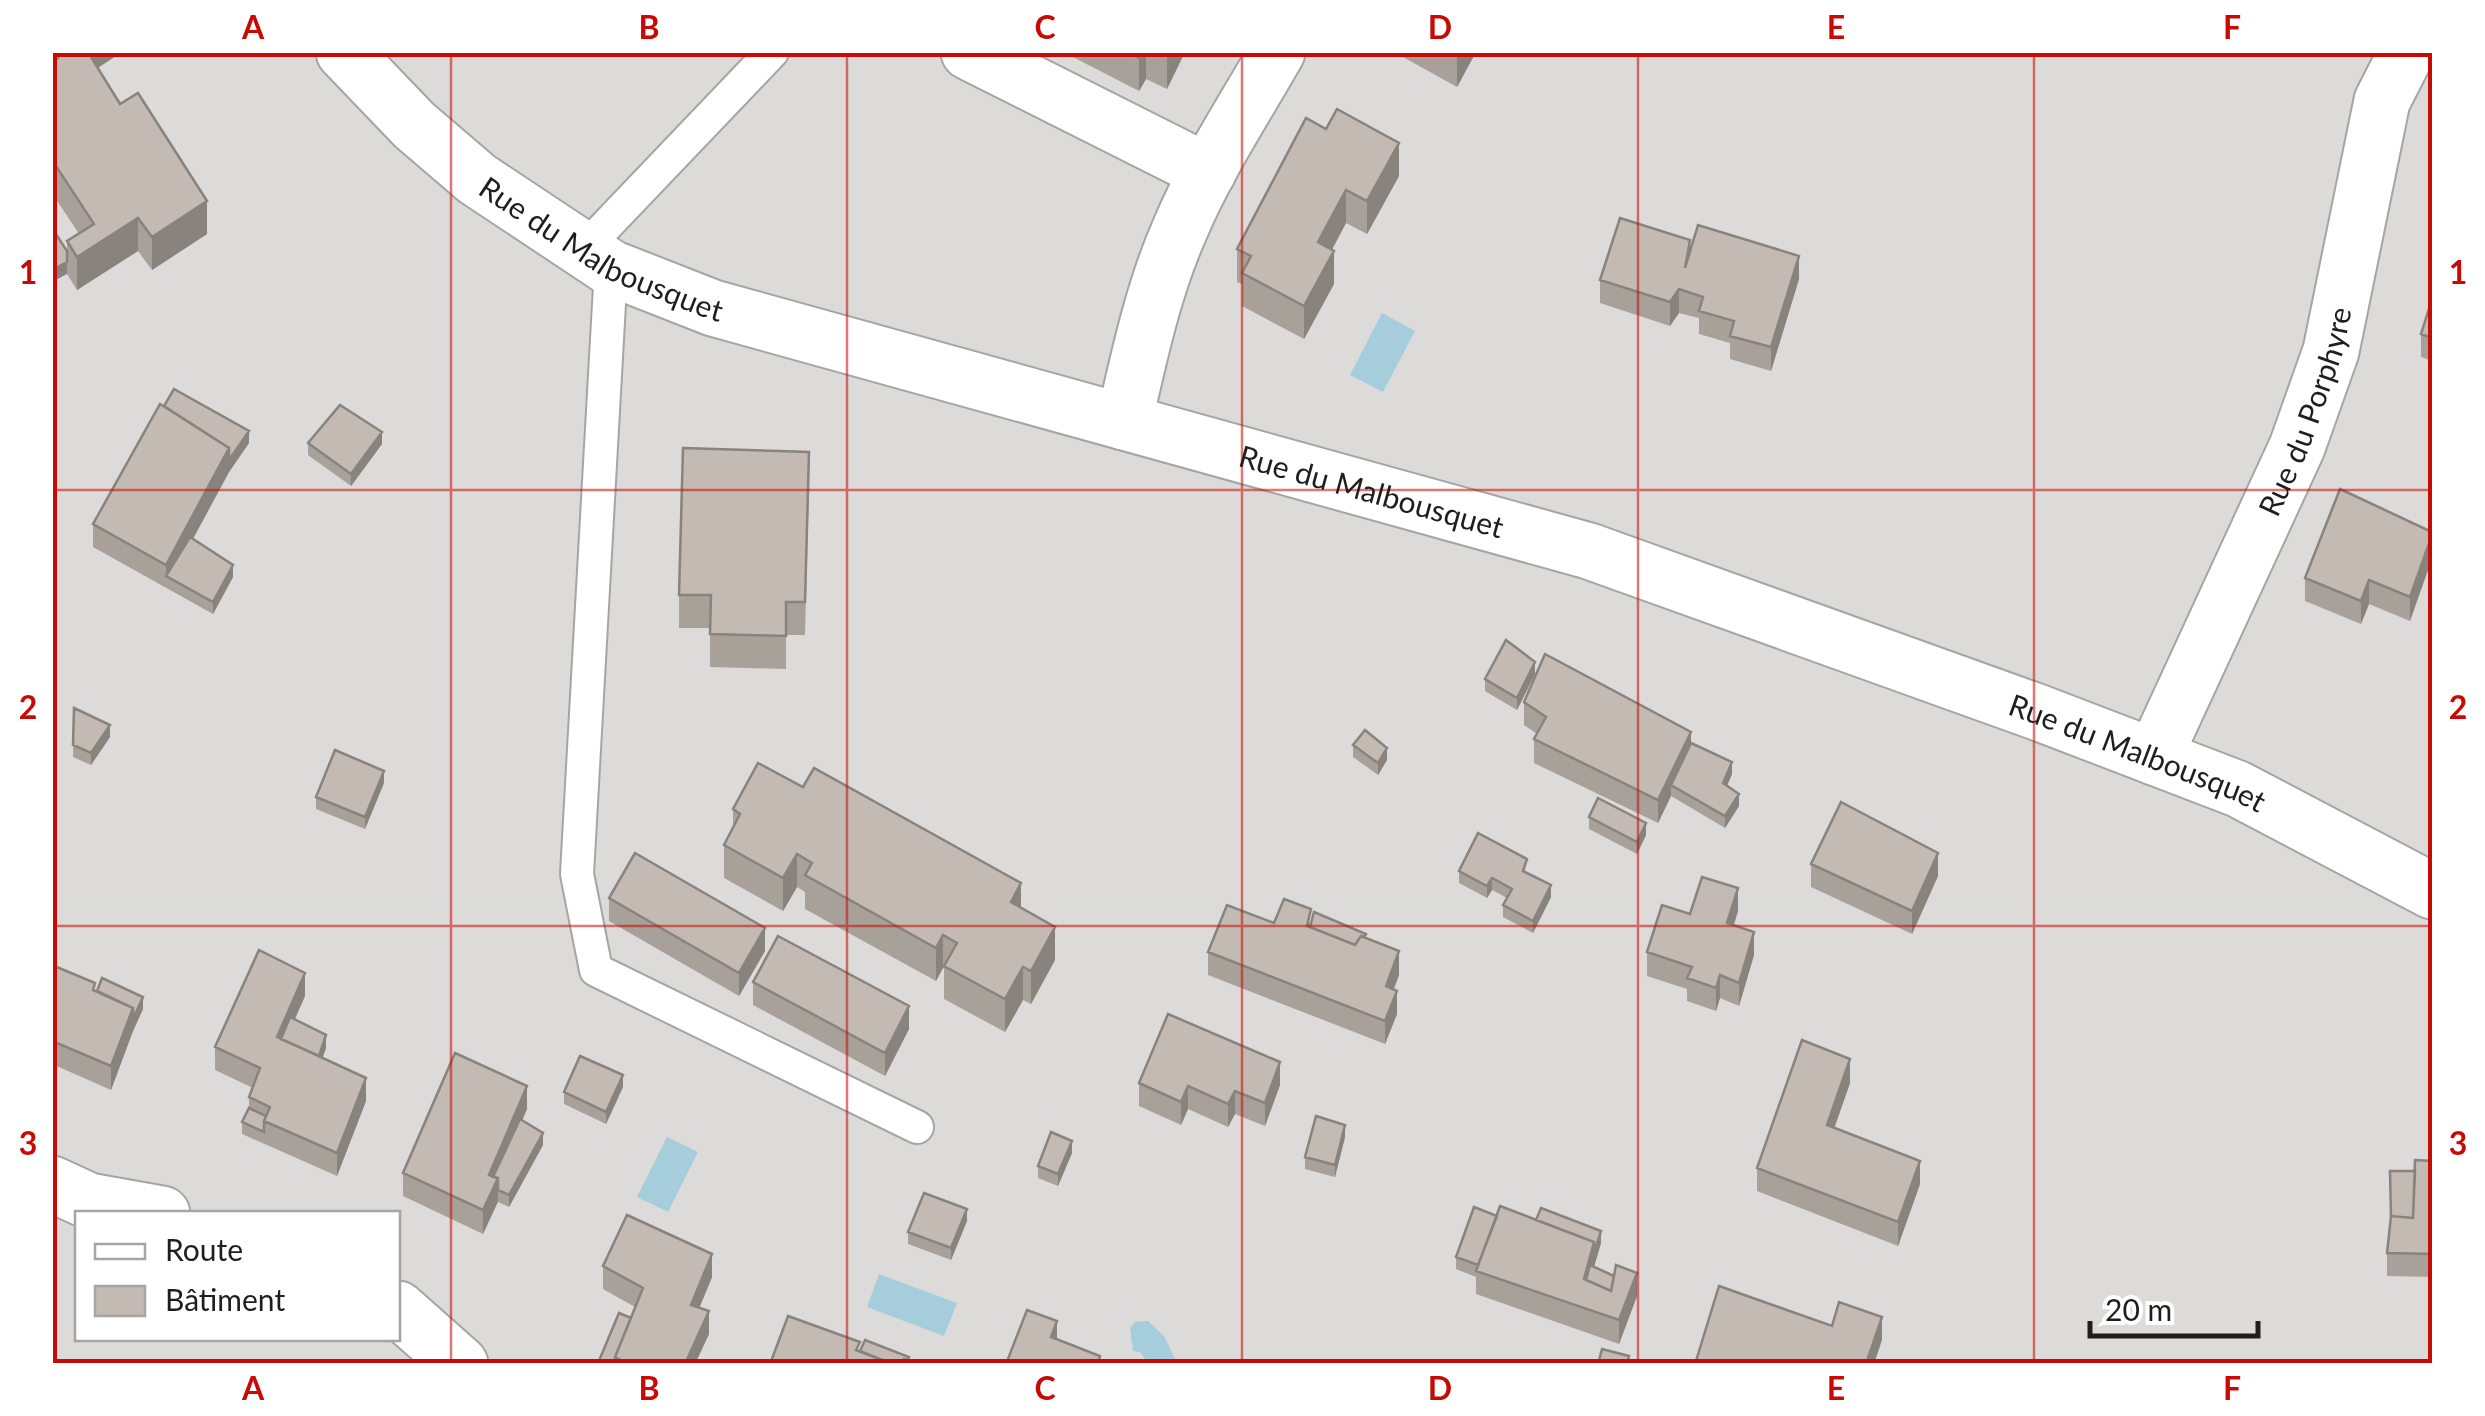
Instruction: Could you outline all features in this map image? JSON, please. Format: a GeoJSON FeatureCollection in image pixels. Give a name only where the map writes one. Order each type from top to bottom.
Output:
{"type":"FeatureCollection","features":[{"type":"Feature","properties":{"kind":"street","name":"Rue du Malbousquet"},"geometry":{"type":"LineString","coordinates":[[344,52],[414,125],[477,179],[596,260],[713,308],[1589,551],[2019,705],[2238,789],[2432,891]]}},
{"type":"Feature","properties":{"kind":"street"},"geometry":{"type":"LineString","coordinates":[[969,52],[1208,172]]}},
{"type":"Feature","properties":{"kind":"street"},"geometry":{"type":"LineString","coordinates":[[1124,422],[1144,332],[1179,230],[1277,52]]}},
{"type":"Feature","properties":{"kind":"street","name":"Rue du Porphyre"},"geometry":{"type":"LineString","coordinates":[[2154,757],[2297,447],[2331,351],[2382,101],[2407,52]]}},
{"type":"Feature","properties":{"kind":"street"},"geometry":{"type":"LineString","coordinates":[[52,1184],[90,1201],[145,1211]]}},
{"type":"Feature","properties":{"kind":"street"},"geometry":{"type":"LineString","coordinates":[[400,1311],[460,1364]]}},
{"type":"Feature","properties":{"kind":"lane"},"geometry":{"type":"LineString","coordinates":[[772,52],[596,260],[578,874],[596,970],[917,1128]]}},
{"type":"Feature","properties":{"kind":"shaded area"},"geometry":{"type":"Polygon","coordinates":[[[52,53],[2432,53],[2432,1363],[53,1363],[52,53]]]}},
{"type":"Feature","properties":{"kind":"water"},"geometry":{"type":"Polygon","coordinates":[[[1382,313],[1415,331],[1383,392],[1350,375],[1382,313]]]}},
{"type":"Feature","properties":{"kind":"water"},"geometry":{"type":"Polygon","coordinates":[[[667,1137],[698,1152],[668,1212],[637,1197],[667,1137]]]}},
{"type":"Feature","properties":{"kind":"water"},"geometry":{"type":"Polygon","coordinates":[[[879,1274],[957,1303],[944,1336],[867,1307],[879,1274]]]}},
{"type":"Feature","properties":{"kind":"water"},"geometry":{"type":"Polygon","coordinates":[[[1148,1321],[1164,1336],[1177,1363],[1148,1363],[1140,1352],[1133,1351],[1130,1328],[1135,1322],[1148,1321]]]}},
{"type":"Feature","properties":{"kind":"building"},"geometry":{"type":"Polygon","coordinates":[[[54,52],[88,52],[120,104],[138,93],[207,201],[152,237],[138,218],[77,257],[67,241],[94,224],[52,160],[52,62],[58,58],[54,52]]]}},
{"type":"Feature","properties":{"kind":"building"},"geometry":{"type":"Polygon","coordinates":[[[1337,109],[1399,143],[1367,201],[1346,190],[1318,242],[1334,251],[1304,306],[1242,273],[1251,256],[1237,249],[1306,118],[1326,129],[1337,109]]]}},
{"type":"Feature","properties":{"kind":"building"},"geometry":{"type":"Polygon","coordinates":[[[1620,218],[1690,240],[1685,268],[1698,225],[1799,256],[1771,347],[1730,336],[1734,321],[1699,311],[1703,297],[1679,289],[1670,302],[1600,280],[1620,218]]]}},
{"type":"Feature","properties":{"kind":"building"},"geometry":{"type":"Polygon","coordinates":[[[52,228],[67,251],[67,262],[52,270],[52,228]]]}},
{"type":"Feature","properties":{"kind":"building"},"geometry":{"type":"Polygon","coordinates":[[[2432,299],[2432,338],[2421,334],[2432,299]]]}},
{"type":"Feature","properties":{"kind":"building"},"geometry":{"type":"Polygon","coordinates":[[[174,389],[249,431],[229,460],[229,448],[164,406],[174,389]]]}},
{"type":"Feature","properties":{"kind":"building"},"geometry":{"type":"Polygon","coordinates":[[[160,404],[229,448],[166,565],[93,524],[160,404]]]}},
{"type":"Feature","properties":{"kind":"building"},"geometry":{"type":"Polygon","coordinates":[[[340,405],[382,432],[351,474],[308,443],[340,405]]]}},
{"type":"Feature","properties":{"kind":"building"},"geometry":{"type":"Polygon","coordinates":[[[683,448],[809,452],[805,602],[786,602],[786,636],[710,634],[711,595],[679,595],[683,448]]]}},
{"type":"Feature","properties":{"kind":"building"},"geometry":{"type":"Polygon","coordinates":[[[2340,489],[2432,532],[2410,597],[2369,580],[2361,601],[2305,578],[2340,489]]]}},
{"type":"Feature","properties":{"kind":"building"},"geometry":{"type":"Polygon","coordinates":[[[190,537],[233,565],[213,602],[166,576],[190,537]]]}},
{"type":"Feature","properties":{"kind":"building"},"geometry":{"type":"Polygon","coordinates":[[[1506,640],[1535,662],[1517,698],[1485,679],[1506,640]]]}},
{"type":"Feature","properties":{"kind":"building"},"geometry":{"type":"Polygon","coordinates":[[[1545,654],[1691,732],[1658,800],[1534,739],[1546,717],[1524,702],[1545,654]]]}},
{"type":"Feature","properties":{"kind":"building"},"geometry":{"type":"Polygon","coordinates":[[[74,708],[110,725],[91,753],[73,745],[74,708]]]}},
{"type":"Feature","properties":{"kind":"building"},"geometry":{"type":"Polygon","coordinates":[[[1365,730],[1387,748],[1378,763],[1353,745],[1365,730]]]}},
{"type":"Feature","properties":{"kind":"building"},"geometry":{"type":"Polygon","coordinates":[[[1691,743],[1732,762],[1723,783],[1739,794],[1725,816],[1671,785],[1691,743]]]}},
{"type":"Feature","properties":{"kind":"building"},"geometry":{"type":"Polygon","coordinates":[[[335,750],[384,771],[365,817],[316,797],[335,750]]]}},
{"type":"Feature","properties":{"kind":"building"},"geometry":{"type":"Polygon","coordinates":[[[758,763],[803,787],[814,768],[1021,883],[1011,902],[1055,927],[1031,971],[1023,967],[1005,999],[944,966],[957,943],[943,935],[936,948],[805,875],[812,863],[797,854],[783,878],[724,845],[740,814],[733,809],[758,763]]]}},
{"type":"Feature","properties":{"kind":"building"},"geometry":{"type":"Polygon","coordinates":[[[1598,798],[1646,823],[1637,842],[1589,817],[1598,798]]]}},
{"type":"Feature","properties":{"kind":"building"},"geometry":{"type":"Polygon","coordinates":[[[1841,802],[1938,853],[1912,911],[1811,864],[1841,802]]]}},
{"type":"Feature","properties":{"kind":"building"},"geometry":{"type":"Polygon","coordinates":[[[1478,833],[1527,859],[1523,871],[1551,885],[1533,921],[1503,905],[1512,889],[1492,878],[1487,886],[1459,871],[1478,833]]]}},
{"type":"Feature","properties":{"kind":"building"},"geometry":{"type":"Polygon","coordinates":[[[635,853],[765,928],[739,973],[609,898],[635,853]]]}},
{"type":"Feature","properties":{"kind":"building"},"geometry":{"type":"Polygon","coordinates":[[[1702,877],[1738,888],[1727,923],[1754,932],[1739,983],[1720,975],[1716,988],[1687,978],[1692,967],[1647,952],[1662,905],[1690,914],[1702,877]]]}},
{"type":"Feature","properties":{"kind":"building"},"geometry":{"type":"Polygon","coordinates":[[[1284,899],[1311,909],[1307,926],[1355,945],[1361,936],[1399,951],[1386,986],[1397,991],[1385,1021],[1208,952],[1227,905],[1274,923],[1284,899]]]}},
{"type":"Feature","properties":{"kind":"building"},"geometry":{"type":"Polygon","coordinates":[[[1314,912],[1366,934],[1355,945],[1310,927],[1314,912]]]}},
{"type":"Feature","properties":{"kind":"building"},"geometry":{"type":"Polygon","coordinates":[[[778,936],[909,1006],[885,1053],[753,982],[778,936]]]}},
{"type":"Feature","properties":{"kind":"building"},"geometry":{"type":"Polygon","coordinates":[[[259,950],[305,973],[277,1037],[366,1078],[337,1153],[264,1121],[270,1107],[249,1097],[260,1068],[215,1047],[259,950]]]}},
{"type":"Feature","properties":{"kind":"building"},"geometry":{"type":"Polygon","coordinates":[[[52,965],[95,983],[93,990],[133,1008],[111,1066],[52,1041],[52,965]]]}},
{"type":"Feature","properties":{"kind":"building"},"geometry":{"type":"Polygon","coordinates":[[[102,978],[143,997],[133,1019],[133,1008],[97,991],[102,978]]]}},
{"type":"Feature","properties":{"kind":"building"},"geometry":{"type":"Polygon","coordinates":[[[1168,1014],[1280,1062],[1265,1103],[1235,1091],[1228,1104],[1188,1086],[1181,1102],[1139,1083],[1168,1014]]]}},
{"type":"Feature","properties":{"kind":"building"},"geometry":{"type":"Polygon","coordinates":[[[290,1017],[326,1035],[319,1056],[281,1039],[290,1017]]]}},
{"type":"Feature","properties":{"kind":"building"},"geometry":{"type":"Polygon","coordinates":[[[1802,1040],[1850,1059],[1827,1125],[1920,1161],[1898,1222],[1757,1168],[1802,1040]]]}},
{"type":"Feature","properties":{"kind":"building"},"geometry":{"type":"Polygon","coordinates":[[[455,1053],[527,1086],[489,1175],[498,1178],[483,1210],[403,1173],[455,1053]]]}},
{"type":"Feature","properties":{"kind":"building"},"geometry":{"type":"Polygon","coordinates":[[[580,1056],[623,1075],[606,1112],[564,1092],[580,1056]]]}},
{"type":"Feature","properties":{"kind":"building"},"geometry":{"type":"Polygon","coordinates":[[[249,1108],[266,1116],[264,1132],[242,1122],[249,1108]]]}},
{"type":"Feature","properties":{"kind":"building"},"geometry":{"type":"Polygon","coordinates":[[[1316,1116],[1345,1125],[1335,1165],[1305,1157],[1316,1116]]]}},
{"type":"Feature","properties":{"kind":"building"},"geometry":{"type":"Polygon","coordinates":[[[520,1119],[543,1133],[509,1195],[498,1190],[498,1178],[493,1177],[520,1119]]]}},
{"type":"Feature","properties":{"kind":"building"},"geometry":{"type":"Polygon","coordinates":[[[1051,1132],[1072,1141],[1058,1174],[1038,1166],[1051,1132]]]}},
{"type":"Feature","properties":{"kind":"building"},"geometry":{"type":"Polygon","coordinates":[[[2415,1160],[2432,1161],[2432,1254],[2387,1253],[2391,1216],[2413,1218],[2415,1160]]]}},
{"type":"Feature","properties":{"kind":"building"},"geometry":{"type":"Polygon","coordinates":[[[2390,1171],[2415,1171],[2413,1218],[2391,1218],[2390,1171]]]}},
{"type":"Feature","properties":{"kind":"building"},"geometry":{"type":"Polygon","coordinates":[[[924,1193],[967,1209],[951,1248],[908,1232],[924,1193]]]}},
{"type":"Feature","properties":{"kind":"building"},"geometry":{"type":"Polygon","coordinates":[[[1500,1206],[1594,1242],[1584,1279],[1611,1291],[1616,1265],[1637,1273],[1619,1320],[1476,1271],[1500,1206]]]}},
{"type":"Feature","properties":{"kind":"building"},"geometry":{"type":"Polygon","coordinates":[[[1474,1207],[1497,1216],[1478,1265],[1456,1257],[1474,1207]]]}},
{"type":"Feature","properties":{"kind":"building"},"geometry":{"type":"Polygon","coordinates":[[[1541,1208],[1601,1231],[1594,1253],[1594,1242],[1536,1220],[1541,1208]]]}},
{"type":"Feature","properties":{"kind":"building"},"geometry":{"type":"Polygon","coordinates":[[[627,1215],[712,1254],[691,1305],[709,1311],[685,1364],[628,1364],[615,1357],[643,1288],[603,1266],[627,1215]]]}},
{"type":"Feature","properties":{"kind":"building"},"geometry":{"type":"Polygon","coordinates":[[[1590,1265],[1614,1276],[1611,1291],[1586,1280],[1590,1265]]]}},
{"type":"Feature","properties":{"kind":"building"},"geometry":{"type":"Polygon","coordinates":[[[1719,1286],[1832,1326],[1839,1302],[1882,1317],[1866,1364],[1696,1361],[1719,1286]]]}},
{"type":"Feature","properties":{"kind":"building"},"geometry":{"type":"Polygon","coordinates":[[[1027,1310],[1057,1321],[1051,1337],[1100,1356],[1098,1364],[1006,1364],[1027,1310]]]}},
{"type":"Feature","properties":{"kind":"building"},"geometry":{"type":"Polygon","coordinates":[[[619,1313],[631,1318],[615,1364],[598,1363],[619,1313]]]}},
{"type":"Feature","properties":{"kind":"building"},"geometry":{"type":"Polygon","coordinates":[[[788,1316],[860,1342],[856,1350],[892,1364],[770,1364],[788,1316]]]}},
{"type":"Feature","properties":{"kind":"building"},"geometry":{"type":"Polygon","coordinates":[[[865,1340],[909,1357],[902,1364],[892,1364],[860,1351],[865,1340]]]}},
{"type":"Feature","properties":{"kind":"building"},"geometry":{"type":"Polygon","coordinates":[[[1602,1349],[1629,1356],[1627,1364],[1598,1364],[1602,1349]]]}}]}
